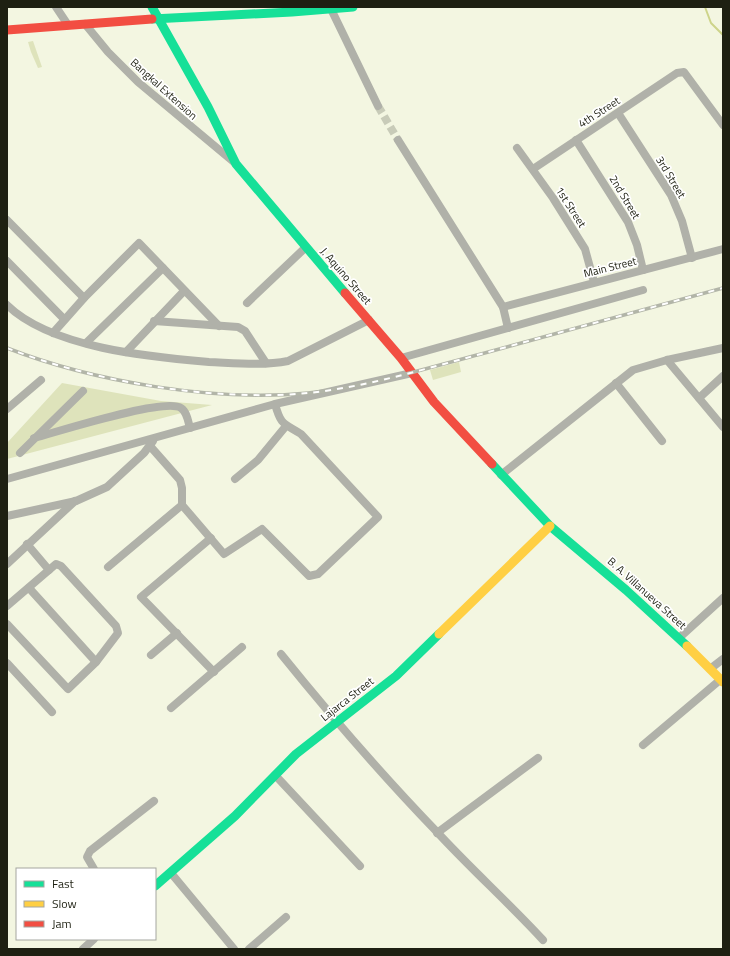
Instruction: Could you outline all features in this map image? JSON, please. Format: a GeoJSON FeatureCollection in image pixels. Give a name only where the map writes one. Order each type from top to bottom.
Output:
{"type":"FeatureCollection","features":[{"type":"Feature","properties":{"kind":"street"},"geometry":{"type":"LineString","coordinates":[[56,7],[68,25]]}},
{"type":"Feature","properties":{"kind":"street","name":"J. Aquino Street"},"geometry":{"type":"LineString","coordinates":[[152,7],[208,108],[236,164],[305,248],[401,358],[434,402],[550,526]]}},
{"type":"Feature","properties":{"kind":"street"},"geometry":{"type":"LineString","coordinates":[[7,30],[158,18],[353,7]]}},
{"type":"Feature","properties":{"kind":"street"},"geometry":{"type":"LineString","coordinates":[[331,9],[378,106]]}},
{"type":"Feature","properties":{"kind":"street","name":"Bangkal Extension"},"geometry":{"type":"LineString","coordinates":[[85,24],[108,52],[138,82],[236,164]]}},
{"type":"Feature","properties":{"kind":"street","name":"4th Street"},"geometry":{"type":"LineString","coordinates":[[533,169],[677,73],[684,72],[723,125]]}},
{"type":"Feature","properties":{"kind":"street","name":"3rd Street"},"geometry":{"type":"LineString","coordinates":[[618,113],[671,195],[682,221],[692,258]]}},
{"type":"Feature","properties":{"kind":"street"},"geometry":{"type":"LineString","coordinates":[[398,140],[503,307],[508,328]]}},
{"type":"Feature","properties":{"kind":"street","name":"2nd Street"},"geometry":{"type":"LineString","coordinates":[[576,140],[628,222],[637,245],[643,270]]}},
{"type":"Feature","properties":{"kind":"street","name":"1st Street"},"geometry":{"type":"LineString","coordinates":[[517,148],[533,169],[585,249],[594,282]]}},
{"type":"Feature","properties":{"kind":"street"},"geometry":{"type":"LineString","coordinates":[[7,220],[84,298]]}},
{"type":"Feature","properties":{"kind":"street"},"geometry":{"type":"LineString","coordinates":[[53,333],[84,298],[139,244],[219,326]]}},
{"type":"Feature","properties":{"kind":"street"},"geometry":{"type":"LineString","coordinates":[[247,303],[305,248]]}},
{"type":"Feature","properties":{"kind":"street","name":"Main Street"},"geometry":{"type":"LineString","coordinates":[[503,307],[723,249]]}},
{"type":"Feature","properties":{"kind":"street"},"geometry":{"type":"LineString","coordinates":[[7,261],[64,319]]}},
{"type":"Feature","properties":{"kind":"street"},"geometry":{"type":"LineString","coordinates":[[86,343],[163,268]]}},
{"type":"Feature","properties":{"kind":"street"},"geometry":{"type":"LineString","coordinates":[[401,358],[643,290]]}},
{"type":"Feature","properties":{"kind":"street"},"geometry":{"type":"LineString","coordinates":[[126,352],[184,291]]}},
{"type":"Feature","properties":{"kind":"street"},"geometry":{"type":"LineString","coordinates":[[7,305],[18,315],[53,333],[86,343],[126,352],[179,359],[266,364],[288,361],[369,320]]}},
{"type":"Feature","properties":{"kind":"street"},"geometry":{"type":"LineString","coordinates":[[154,321],[238,327],[245,331],[266,364]]}},
{"type":"Feature","properties":{"kind":"street"},"geometry":{"type":"LineString","coordinates":[[501,475],[633,370],[667,360],[723,348]]}},
{"type":"Feature","properties":{"kind":"street"},"geometry":{"type":"LineString","coordinates":[[667,360],[723,427]]}},
{"type":"Feature","properties":{"kind":"street"},"geometry":{"type":"LineString","coordinates":[[7,479],[275,404],[412,373]]}},
{"type":"Feature","properties":{"kind":"street"},"geometry":{"type":"LineString","coordinates":[[699,398],[723,376]]}},
{"type":"Feature","properties":{"kind":"street"},"geometry":{"type":"LineString","coordinates":[[7,409],[41,380]]}},
{"type":"Feature","properties":{"kind":"street"},"geometry":{"type":"LineString","coordinates":[[616,383],[662,442]]}},
{"type":"Feature","properties":{"kind":"street"},"geometry":{"type":"LineString","coordinates":[[20,453],[83,391]]}},
{"type":"Feature","properties":{"kind":"street"},"geometry":{"type":"LineString","coordinates":[[150,446],[180,480],[182,488],[182,505],[224,554],[262,529],[309,576],[318,574],[378,516],[301,434],[286,426],[279,418],[275,404]]}},
{"type":"Feature","properties":{"kind":"street"},"geometry":{"type":"LineString","coordinates":[[34,438],[150,407],[172,406],[181,408],[186,415],[190,428]]}},
{"type":"Feature","properties":{"kind":"street"},"geometry":{"type":"LineString","coordinates":[[235,479],[258,460],[286,426]]}},
{"type":"Feature","properties":{"kind":"street"},"geometry":{"type":"LineString","coordinates":[[7,516],[76,501],[107,487],[144,454],[155,437]]}},
{"type":"Feature","properties":{"kind":"street"},"geometry":{"type":"LineString","coordinates":[[7,564],[27,544],[76,501]]}},
{"type":"Feature","properties":{"kind":"street"},"geometry":{"type":"LineString","coordinates":[[108,568],[182,505]]}},
{"type":"Feature","properties":{"kind":"street","name":"B. A. Villanueva Street"},"geometry":{"type":"LineString","coordinates":[[550,526],[588,557],[679,638],[722,681]]}},
{"type":"Feature","properties":{"kind":"street","name":"Lajarca Street"},"geometry":{"type":"LineString","coordinates":[[156,885],[235,816],[296,754],[396,676],[550,526]]}},
{"type":"Feature","properties":{"kind":"street"},"geometry":{"type":"LineString","coordinates":[[211,538],[141,597],[214,672]]}},
{"type":"Feature","properties":{"kind":"street"},"geometry":{"type":"LineString","coordinates":[[27,544],[48,570]]}},
{"type":"Feature","properties":{"kind":"street"},"geometry":{"type":"LineString","coordinates":[[7,606],[56,564],[61,566],[116,626],[118,633],[116,639],[96,662],[68,689],[7,624]]}},
{"type":"Feature","properties":{"kind":"street"},"geometry":{"type":"LineString","coordinates":[[28,588],[96,662]]}},
{"type":"Feature","properties":{"kind":"street"},"geometry":{"type":"LineString","coordinates":[[679,638],[723,598]]}},
{"type":"Feature","properties":{"kind":"street"},"geometry":{"type":"LineString","coordinates":[[151,655],[176,633]]}},
{"type":"Feature","properties":{"kind":"street"},"geometry":{"type":"LineString","coordinates":[[171,708],[242,647]]}},
{"type":"Feature","properties":{"kind":"street"},"geometry":{"type":"LineString","coordinates":[[282,654],[336,722],[437,833],[509,903],[543,940]]}},
{"type":"Feature","properties":{"kind":"street"},"geometry":{"type":"LineString","coordinates":[[710,669],[723,659]]}},
{"type":"Feature","properties":{"kind":"street"},"geometry":{"type":"LineString","coordinates":[[7,663],[52,712]]}},
{"type":"Feature","properties":{"kind":"street"},"geometry":{"type":"LineString","coordinates":[[643,745],[722,681]]}},
{"type":"Feature","properties":{"kind":"street"},"geometry":{"type":"LineString","coordinates":[[437,833],[538,758]]}},
{"type":"Feature","properties":{"kind":"street"},"geometry":{"type":"LineString","coordinates":[[275,775],[360,866]]}},
{"type":"Feature","properties":{"kind":"street"},"geometry":{"type":"LineString","coordinates":[[93,868],[87,857],[90,851],[154,801]]}},
{"type":"Feature","properties":{"kind":"street"},"geometry":{"type":"LineString","coordinates":[[171,873],[234,949]]}},
{"type":"Feature","properties":{"kind":"street"},"geometry":{"type":"LineString","coordinates":[[249,949],[286,917]]}},
{"type":"Feature","properties":{"kind":"street"},"geometry":{"type":"LineString","coordinates":[[83,949],[93,940]]}},
{"type":"Feature","properties":{"kind":"green space"},"geometry":{"type":"Polygon","coordinates":[[[33,41],[42,67],[38,68],[31,52],[28,42],[33,41]]]}},
{"type":"Feature","properties":{"kind":"green space"},"geometry":{"type":"Polygon","coordinates":[[[459,362],[461,372],[433,380],[430,370],[459,362]]]}},
{"type":"Feature","properties":{"kind":"green space"},"geometry":{"type":"Polygon","coordinates":[[[62,383],[161,401],[212,405],[7,459],[7,443],[62,383]]]}},
{"type":"Feature","properties":{"kind":"waterway"},"geometry":{"type":"LineString","coordinates":[[705,7],[711,23],[723,35]]}},
{"type":"Feature","properties":{"kind":"tunnel"},"geometry":{"type":"LineString","coordinates":[[378,106],[398,140]]}},
{"type":"Feature","properties":{"kind":"railway"},"geometry":{"type":"LineString","coordinates":[[7,348],[78,371],[155,387],[234,395],[308,393],[395,377],[723,288]]}},
{"type":"Feature","properties":{"kind":"traffic: fast"},"geometry":{"type":"LineString","coordinates":[[152,7],[208,107],[236,164],[345,293]]}},
{"type":"Feature","properties":{"kind":"traffic: fast"},"geometry":{"type":"LineString","coordinates":[[152,19],[292,12],[353,7]]}},
{"type":"Feature","properties":{"kind":"traffic: fast"},"geometry":{"type":"LineString","coordinates":[[492,464],[550,526],[626,590],[687,646]]}},
{"type":"Feature","properties":{"kind":"traffic: fast"},"geometry":{"type":"LineString","coordinates":[[156,885],[235,816],[296,754],[396,676],[439,634]]}},
{"type":"Feature","properties":{"kind":"traffic: slow"},"geometry":{"type":"LineString","coordinates":[[439,634],[550,526]]}},
{"type":"Feature","properties":{"kind":"traffic: slow"},"geometry":{"type":"LineString","coordinates":[[687,646],[723,682]]}},
{"type":"Feature","properties":{"kind":"traffic: jam"},"geometry":{"type":"LineString","coordinates":[[7,30],[152,19]]}},
{"type":"Feature","properties":{"kind":"traffic: jam"},"geometry":{"type":"LineString","coordinates":[[345,293],[401,358],[434,402],[492,464]]}}]}
